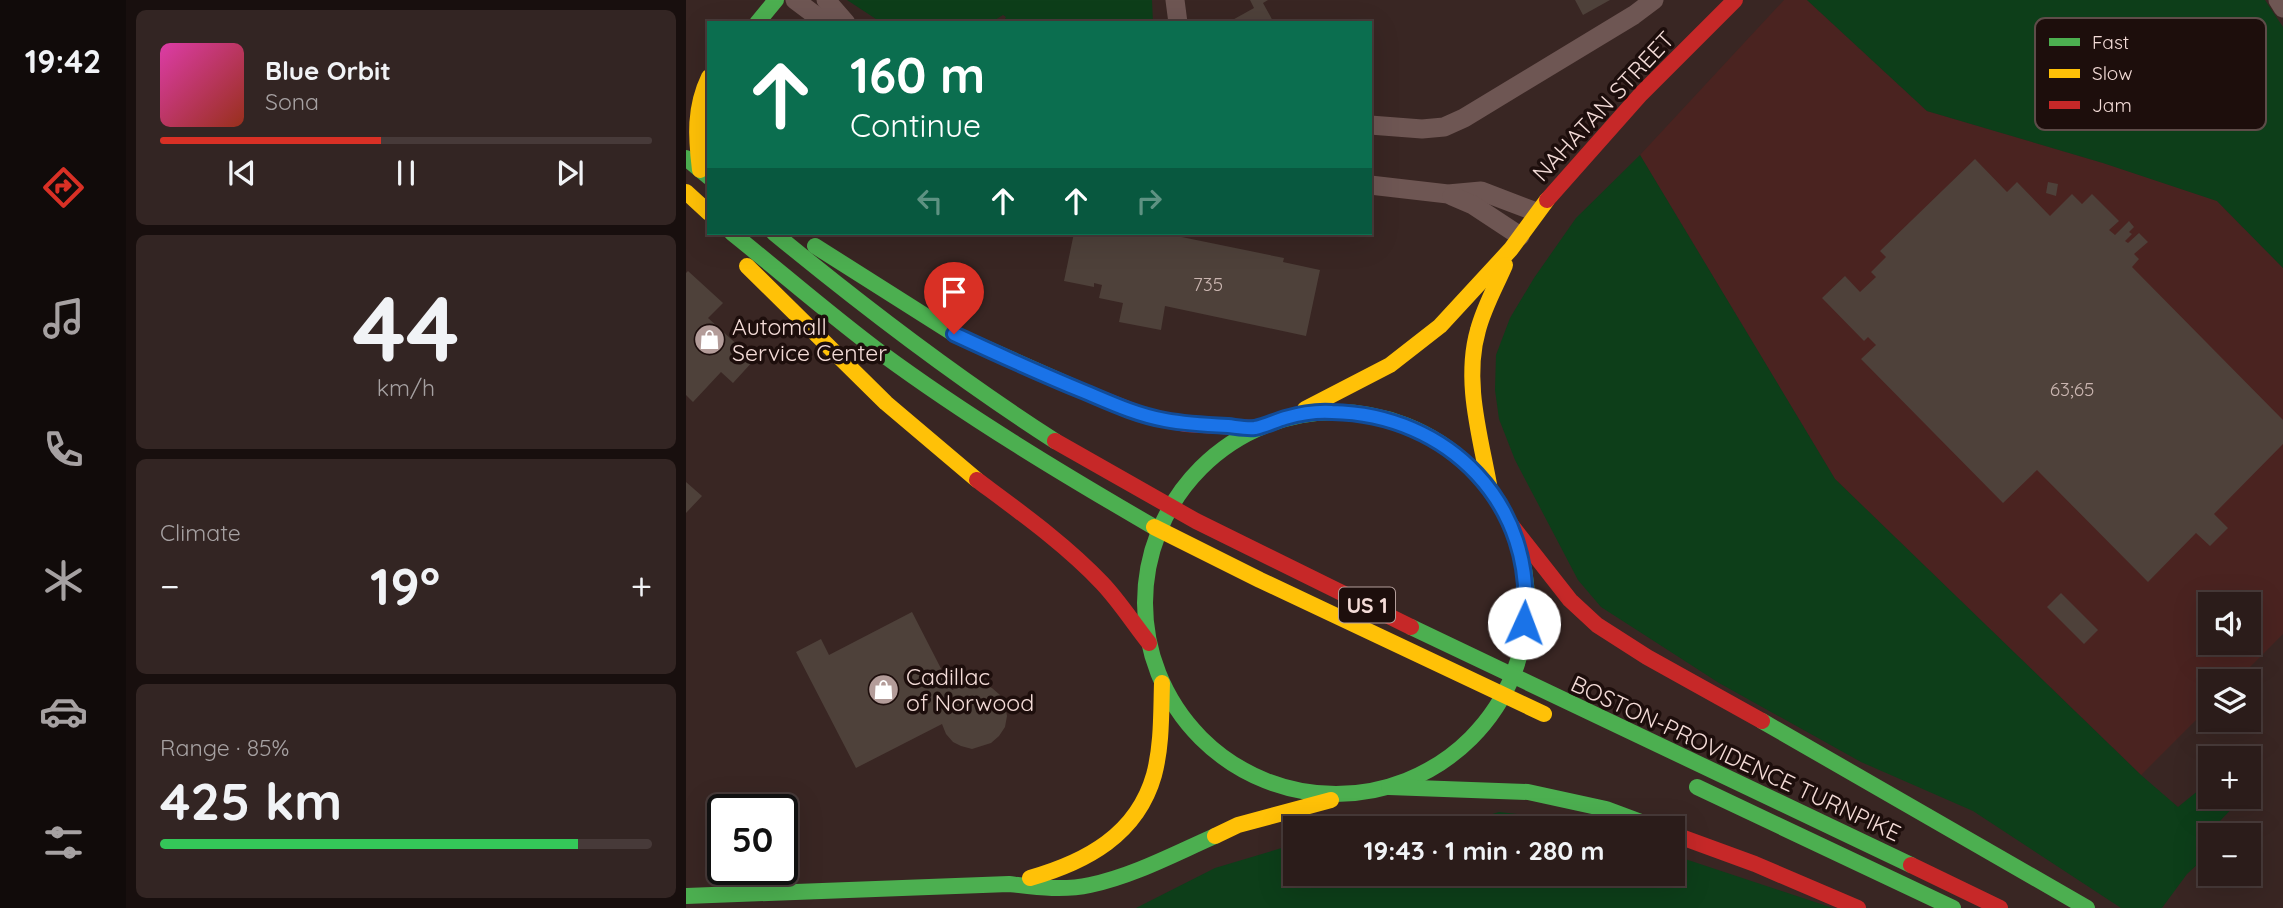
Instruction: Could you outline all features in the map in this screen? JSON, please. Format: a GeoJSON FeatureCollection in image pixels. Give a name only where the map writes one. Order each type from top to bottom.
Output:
{"type":"FeatureCollection","features":[{"type":"Feature","properties":{"kind":"main road"},"geometry":{"type":"LineString","coordinates":[[759,21],[776,0]]}},
{"type":"Feature","properties":{"kind":"main road","name":"NAHATAN STREET"},"geometry":{"type":"LineString","coordinates":[[1490,491],[1473,395],[1472,365],[1478,331],[1516,243],[1536,212],[1641,94],[1735,0]]}},
{"type":"Feature","properties":{"kind":"main road"},"geometry":{"type":"LineString","coordinates":[[686,85],[707,78]]}},
{"type":"Feature","properties":{"kind":"main road"},"geometry":{"type":"LineString","coordinates":[[706,174],[696,120],[698,103],[707,80]]}},
{"type":"Feature","properties":{"kind":"main road"},"geometry":{"type":"LineString","coordinates":[[686,158],[706,174]]}},
{"type":"Feature","properties":{"kind":"main road"},"geometry":{"type":"LineString","coordinates":[[686,192],[706,211]]}},
{"type":"Feature","properties":{"kind":"main road"},"geometry":{"type":"LineString","coordinates":[[723,235],[745,264],[779,299],[901,416],[938,449],[1056,541],[1102,584],[1149,643]]}},
{"type":"Feature","properties":{"kind":"main road","name":"BOSTON-PROVIDENCE TURNPIKE"},"geometry":{"type":"LineString","coordinates":[[734,235],[880,352],[968,413],[1087,488],[1154,527],[1260,580],[1558,721]]}},
{"type":"Feature","properties":{"kind":"main road","name":"BOSTON-PROVIDENCE TURNPIKE"},"geometry":{"type":"LineString","coordinates":[[776,235],[851,298],[956,376],[1156,500],[1549,695],[2000,908]]}},
{"type":"Feature","properties":{"kind":"main road"},"geometry":{"type":"LineString","coordinates":[[799,235],[954,334],[1072,387],[1162,420],[1254,428]]}},
{"type":"Feature","properties":{"kind":"main road","name":"NAHATAN STREET"},"geometry":{"type":"LineString","coordinates":[[1288,417],[1369,376],[1413,349],[1440,326],[1516,243]]}},
{"type":"Feature","properties":{"kind":"main road"},"geometry":{"type":"LineString","coordinates":[[1354,793],[1325,794],[1287,788],[1234,765],[1196,734],[1178,711],[1162,683],[1149,643],[1145,613],[1149,560],[1182,489],[1193,475],[1210,459],[1254,428],[1288,417],[1328,411],[1363,413],[1413,428],[1438,441],[1468,464],[1490,491],[1508,521],[1570,600],[1597,625],[1647,657],[1802,743],[2087,908]]}},
{"type":"Feature","properties":{"kind":"main road"},"geometry":{"type":"LineString","coordinates":[[686,896],[718,901],[1009,884],[1045,888],[1087,886],[1121,877],[1238,825],[1354,793],[1389,787],[1422,774],[1446,759],[1483,724],[1508,686],[1522,640],[1526,606],[1519,548],[1508,521]]}},
{"type":"Feature","properties":{"kind":"main road"},"geometry":{"type":"LineString","coordinates":[[1009,884],[1053,873],[1096,854],[1123,831],[1141,807],[1159,750],[1162,683]]}},
{"type":"Feature","properties":{"kind":"main road","name":"BOSTON-PROVIDENCE TURNPIKE"},"geometry":{"type":"LineString","coordinates":[[1682,779],[1953,908]]}},
{"type":"Feature","properties":{"kind":"main road"},"geometry":{"type":"LineString","coordinates":[[1389,787],[1528,792],[1606,809],[1625,816]]}},
{"type":"Feature","properties":{"kind":"main road"},"geometry":{"type":"LineString","coordinates":[[1685,838],[1755,864],[1858,908]]}},
{"type":"Feature","properties":{"kind":"street"},"geometry":{"type":"LineString","coordinates":[[795,0],[826,21]]}},
{"type":"Feature","properties":{"kind":"street"},"geometry":{"type":"LineString","coordinates":[[826,0],[844,21]]}},
{"type":"Feature","properties":{"kind":"street"},"geometry":{"type":"LineString","coordinates":[[1175,0],[1178,21]]}},
{"type":"Feature","properties":{"kind":"street"},"geometry":{"type":"LineString","coordinates":[[1372,125],[1422,129],[1444,127],[1464,118],[1634,15],[1654,0]]}},
{"type":"Feature","properties":{"kind":"street"},"geometry":{"type":"LineString","coordinates":[[2277,0],[2283,8]]}},
{"type":"Feature","properties":{"kind":"street"},"geometry":{"type":"LineString","coordinates":[[1372,185],[1448,194],[1481,191],[1536,212]]}},
{"type":"Feature","properties":{"kind":"street"},"geometry":{"type":"LineString","coordinates":[[1448,194],[1473,205],[1516,243]]}},
{"type":"Feature","properties":{"kind":"shaded area"},"geometry":{"type":"Polygon","coordinates":[[[1784,0],[1807,0],[1927,111],[2103,163],[2217,201],[2283,268],[2283,634],[2248,669],[2198,669],[2198,718],[2141,775],[1835,479],[1640,155],[1784,0]]]}},
{"type":"Feature","properties":{"kind":"green space"},"geometry":{"type":"Polygon","coordinates":[[[847,0],[1152,0],[1153,21],[1004,21],[1006,17],[1003,15],[993,21],[879,21],[847,0]]]}},
{"type":"Feature","properties":{"kind":"green space"},"geometry":{"type":"Polygon","coordinates":[[[1807,0],[2265,0],[2283,27],[2283,268],[2217,201],[2103,163],[1927,111],[1807,0]]]}},
{"type":"Feature","properties":{"kind":"green space"},"geometry":{"type":"Polygon","coordinates":[[[1640,155],[1835,479],[2141,775],[2178,807],[2198,791],[2198,809],[2231,809],[2218,823],[2198,823],[2198,864],[2187,874],[2162,908],[2121,908],[1973,811],[1861,762],[1719,683],[1601,607],[1578,580],[1515,460],[1499,419],[1495,390],[1496,355],[1510,318],[1576,218],[1640,155]]]}},
{"type":"Feature","properties":{"kind":"green space"},"geometry":{"type":"Polygon","coordinates":[[[1499,812],[1536,816],[1486,816],[1499,812]]]}},
{"type":"Feature","properties":{"kind":"green space"},"geometry":{"type":"Polygon","coordinates":[[[1283,848],[1283,886],[1685,886],[1685,859],[1833,908],[1136,908],[1215,868],[1283,848]]]}},
{"type":"Feature","properties":{"kind":"building"},"geometry":{"type":"Polygon","coordinates":[[[1250,0],[1268,0],[1263,3],[1273,21],[1231,21],[1254,8],[1250,0]]]}},
{"type":"Feature","properties":{"kind":"building"},"geometry":{"type":"Polygon","coordinates":[[[1575,0],[1610,0],[1583,15],[1575,0]]]}},
{"type":"Feature","properties":{"kind":"building"},"geometry":{"type":"Polygon","coordinates":[[[1975,159],[2007,192],[2017,182],[2050,216],[2072,194],[2082,204],[2092,194],[2119,221],[2109,230],[2115,235],[2129,221],[2134,227],[2129,232],[2132,234],[2125,241],[2128,243],[2139,233],[2148,242],[2134,254],[2139,259],[2132,267],[2283,420],[2283,444],[2214,514],[2228,528],[2210,546],[2196,533],[2148,582],[2037,470],[2003,503],[1861,359],[1876,345],[1868,337],[1864,341],[1822,298],[1845,276],[1860,292],[1876,277],[1871,272],[1886,257],[1880,251],[1975,159]]]}},
{"type":"Feature","properties":{"kind":"building"},"geometry":{"type":"Polygon","coordinates":[[[2048,182],[2058,184],[2056,196],[2046,193],[2048,182]]]}},
{"type":"Feature","properties":{"kind":"building"},"geometry":{"type":"Polygon","coordinates":[[[1074,235],[1172,235],[1284,258],[1283,262],[1320,270],[1306,336],[1165,306],[1161,330],[1119,322],[1123,303],[1099,298],[1102,285],[1094,283],[1094,287],[1064,281],[1074,235]]]}},
{"type":"Feature","properties":{"kind":"building","name":"Automall Service Center"},"geometry":{"type":"Polygon","coordinates":[[[688,271],[723,303],[708,318],[754,360],[733,383],[721,372],[693,402],[686,395],[688,271]]]}},
{"type":"Feature","properties":{"kind":"building"},"geometry":{"type":"Polygon","coordinates":[[[686,482],[702,496],[686,513],[686,482]]]}},
{"type":"Feature","properties":{"kind":"building"},"geometry":{"type":"Polygon","coordinates":[[[2061,593],[2098,630],[2084,644],[2047,607],[2061,593]]]}},
{"type":"Feature","properties":{"kind":"building","name":"Cadillac of Norwood"},"geometry":{"type":"Polygon","coordinates":[[[912,612],[952,690],[971,682],[992,688],[1000,695],[1005,705],[1005,727],[991,743],[972,749],[953,742],[942,724],[856,768],[796,652],[821,639],[829,655],[912,612]]]}},
{"type":"Feature","properties":{"kind":"traffic: fast"},"geometry":{"type":"LineString","coordinates":[[759,21],[776,0]]}},
{"type":"Feature","properties":{"kind":"traffic: fast"},"geometry":{"type":"LineString","coordinates":[[686,158],[707,175]]}},
{"type":"Feature","properties":{"kind":"traffic: fast"},"geometry":{"type":"LineString","coordinates":[[734,235],[843,324],[947,400],[1154,527]]}},
{"type":"Feature","properties":{"kind":"traffic: fast"},"geometry":{"type":"LineString","coordinates":[[776,235],[912,341],[1055,441]]}},
{"type":"Feature","properties":{"kind":"traffic: fast"},"geometry":{"type":"LineString","coordinates":[[815,246],[954,334],[1092,395]]}},
{"type":"Feature","properties":{"kind":"traffic: fast"},"geometry":{"type":"LineString","coordinates":[[1336,412],[1373,416],[1409,427],[1442,444],[1471,468],[1495,497],[1512,530],[1523,566],[1527,603],[1523,640],[1512,676],[1495,709],[1471,738],[1442,762],[1409,779],[1373,790],[1336,794],[1299,790],[1263,779],[1230,762],[1201,738],[1177,709],[1160,676],[1149,640],[1145,603],[1149,566],[1160,530],[1177,497],[1201,468],[1230,444],[1263,427],[1299,416],[1336,412]]}},
{"type":"Feature","properties":{"kind":"traffic: fast"},"geometry":{"type":"LineString","coordinates":[[1411,627],[1911,865]]}},
{"type":"Feature","properties":{"kind":"traffic: fast"},"geometry":{"type":"LineString","coordinates":[[1762,721],[2087,908]]}},
{"type":"Feature","properties":{"kind":"traffic: fast"},"geometry":{"type":"LineString","coordinates":[[1389,787],[1528,792],[1606,809],[1625,816]]}},
{"type":"Feature","properties":{"kind":"traffic: fast"},"geometry":{"type":"LineString","coordinates":[[1697,787],[1953,908]]}},
{"type":"Feature","properties":{"kind":"traffic: fast"},"geometry":{"type":"LineString","coordinates":[[686,896],[1009,884],[1049,888],[1080,887],[1138,870],[1215,836]]}},
{"type":"Feature","properties":{"kind":"traffic: slow"},"geometry":{"type":"LineString","coordinates":[[700,170],[697,123],[707,82]]}},
{"type":"Feature","properties":{"kind":"traffic: slow"},"geometry":{"type":"LineString","coordinates":[[686,192],[707,211]]}},
{"type":"Feature","properties":{"kind":"traffic: slow"},"geometry":{"type":"LineString","coordinates":[[1305,409],[1390,365],[1440,326],[1511,249],[1547,200]]}},
{"type":"Feature","properties":{"kind":"traffic: slow"},"geometry":{"type":"LineString","coordinates":[[1490,490],[1475,410],[1472,370],[1481,321],[1505,265]]}},
{"type":"Feature","properties":{"kind":"traffic: slow"},"geometry":{"type":"LineString","coordinates":[[747,266],[886,403],[977,480]]}},
{"type":"Feature","properties":{"kind":"traffic: slow"},"geometry":{"type":"LineString","coordinates":[[1154,527],[1544,714]]}},
{"type":"Feature","properties":{"kind":"traffic: slow"},"geometry":{"type":"LineString","coordinates":[[1030,878],[1071,864],[1089,854],[1122,830],[1135,814],[1146,796],[1157,764],[1162,683]]}},
{"type":"Feature","properties":{"kind":"traffic: slow"},"geometry":{"type":"LineString","coordinates":[[1215,836],[1238,825],[1331,800]]}},
{"type":"Feature","properties":{"kind":"traffic: jam"},"geometry":{"type":"LineString","coordinates":[[1547,200],[1641,94],[1735,0]]}},
{"type":"Feature","properties":{"kind":"traffic: jam"},"geometry":{"type":"LineString","coordinates":[[1092,395],[1143,415],[1185,424],[1254,428]]}},
{"type":"Feature","properties":{"kind":"traffic: jam"},"geometry":{"type":"LineString","coordinates":[[1055,441],[1196,521],[1411,627]]}},
{"type":"Feature","properties":{"kind":"traffic: jam"},"geometry":{"type":"LineString","coordinates":[[977,480],[1042,529],[1088,569],[1115,598],[1149,643]]}},
{"type":"Feature","properties":{"kind":"traffic: jam"},"geometry":{"type":"LineString","coordinates":[[1508,521],[1570,600],[1597,625],[1647,657],[1762,721]]}},
{"type":"Feature","properties":{"kind":"traffic: jam"},"geometry":{"type":"LineString","coordinates":[[1685,838],[1755,864],[1858,908]]}},
{"type":"Feature","properties":{"kind":"traffic: jam"},"geometry":{"type":"LineString","coordinates":[[1911,865],[2000,908]]}},
{"type":"Feature","properties":{"kind":"place","name":"Automall Service Center"},"geometry":{"type":"Point","coordinates":[709,339]}},
{"type":"Feature","properties":{"kind":"place","name":"Cadillac of Norwood"},"geometry":{"type":"Point","coordinates":[883,689]}},
{"type":"Feature","properties":{"kind":"route"},"geometry":{"type":"LineString","coordinates":[[954,334],[1113,404],[1162,420],[1254,428],[1288,417],[1328,411],[1374,415],[1413,428],[1438,441],[1468,464],[1490,491],[1508,521],[1523,566],[1526,606],[1524,623]]}}]}
